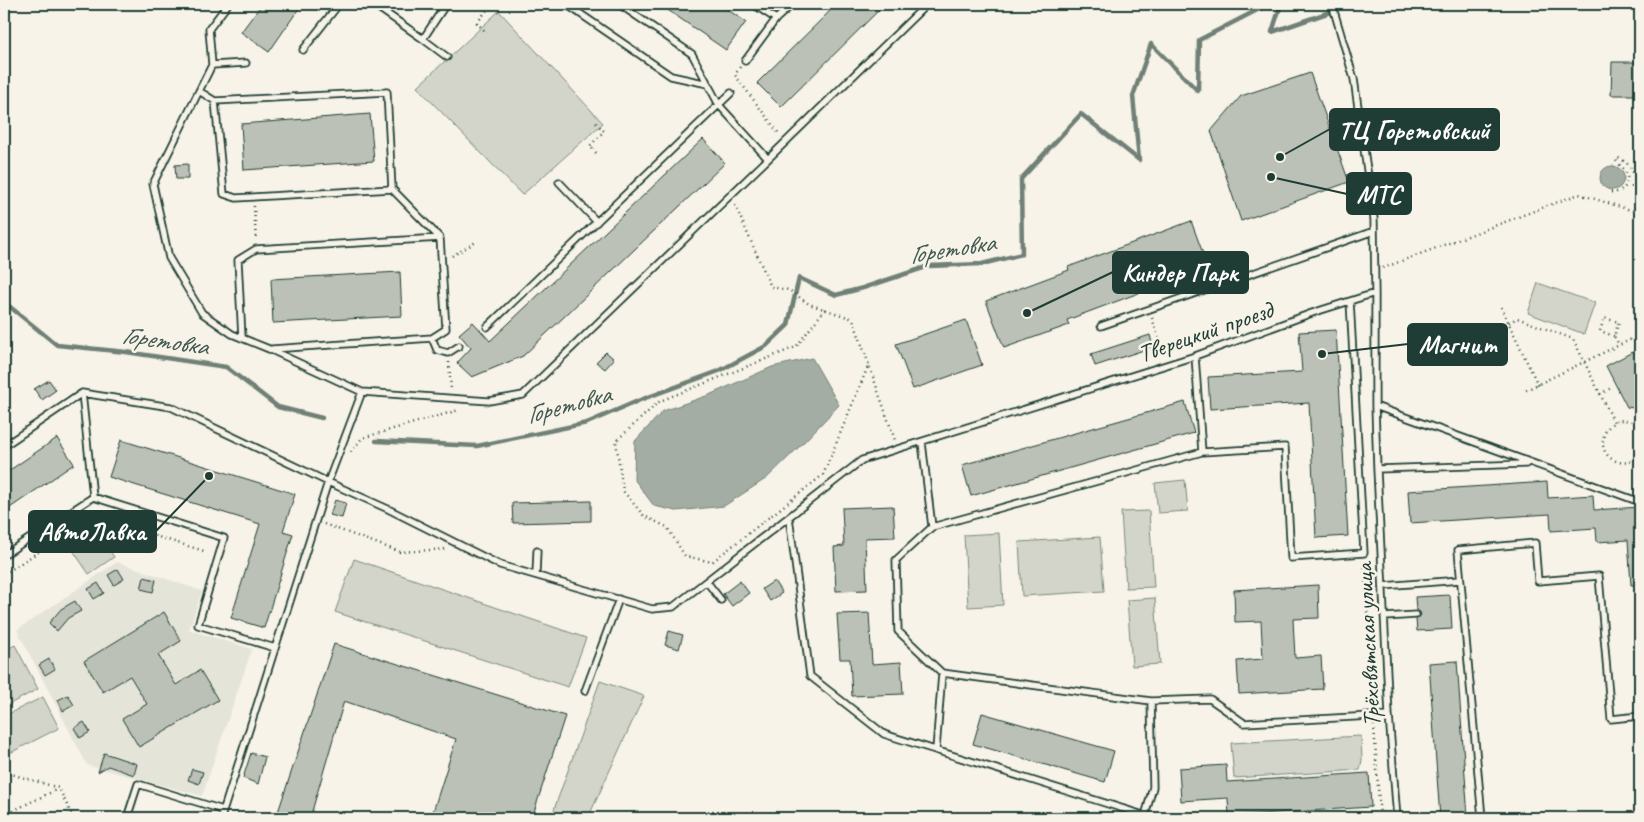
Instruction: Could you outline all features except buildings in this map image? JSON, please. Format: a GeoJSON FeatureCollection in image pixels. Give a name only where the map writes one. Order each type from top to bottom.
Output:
{"type":"FeatureCollection","features":[{"type":"Feature","properties":{"kind":"lane"},"geometry":{"type":"LineString","coordinates":[[228,4],[208,29],[212,65],[153,184],[169,258],[202,313],[232,334],[362,392],[490,401],[523,395],[927,4]]}},
{"type":"Feature","properties":{"kind":"lane"},"geometry":{"type":"LineString","coordinates":[[303,50],[338,4]]}},
{"type":"Feature","properties":{"kind":"lane"},"geometry":{"type":"LineString","coordinates":[[373,4],[447,57]]}},
{"type":"Feature","properties":{"kind":"lane"},"geometry":{"type":"LineString","coordinates":[[423,39],[446,4]]}},
{"type":"Feature","properties":{"kind":"lane"},"geometry":{"type":"LineString","coordinates":[[566,4],[671,76],[708,84]]}},
{"type":"Feature","properties":{"kind":"lane"},"geometry":{"type":"LineString","coordinates":[[620,4],[692,54],[719,105],[768,159]]}},
{"type":"Feature","properties":{"kind":"lane"},"geometry":{"type":"LineString","coordinates":[[753,4],[776,20]]}},
{"type":"Feature","properties":{"kind":"lane"},"geometry":{"type":"LineString","coordinates":[[745,61],[776,20],[793,4]]}},
{"type":"Feature","properties":{"kind":"lane"},"geometry":{"type":"LineString","coordinates":[[1332,4],[1354,79],[1374,218],[1377,470],[1530,464]]}},
{"type":"Feature","properties":{"kind":"lane"},"geometry":{"type":"LineString","coordinates":[[212,65],[246,63]]}},
{"type":"Feature","properties":{"kind":"lane"},"geometry":{"type":"LineString","coordinates":[[199,91],[215,101],[388,92],[392,189],[440,238],[446,329],[432,338],[269,349]]}},
{"type":"Feature","properties":{"kind":"lane"},"geometry":{"type":"LineString","coordinates":[[487,327],[731,94]]}},
{"type":"Feature","properties":{"kind":"lane"},"geometry":{"type":"LineString","coordinates":[[215,101],[224,194],[236,198],[392,189]]}},
{"type":"Feature","properties":{"kind":"lane"},"geometry":{"type":"LineString","coordinates":[[559,182],[597,222]]}},
{"type":"Feature","properties":{"kind":"lane"},"geometry":{"type":"LineString","coordinates":[[1101,326],[1374,231]]}},
{"type":"Feature","properties":{"kind":"lane"},"geometry":{"type":"LineString","coordinates":[[242,338],[238,260],[256,249],[440,238]]}},
{"type":"Feature","properties":{"kind":"lane","name":"Тверецкий проезд"},"geometry":{"type":"LineString","coordinates":[[82,393],[171,407],[388,509],[500,565],[652,609],[673,607],[862,460],[1195,356],[1376,293]]}},
{"type":"Feature","properties":{"kind":"lane"},"geometry":{"type":"LineString","coordinates":[[1350,301],[1364,553],[1291,558],[1285,447],[1202,452],[932,527],[896,560],[898,631],[942,673],[1151,701],[1210,700],[1244,723],[1389,715]]}},
{"type":"Feature","properties":{"kind":"lane"},"geometry":{"type":"LineString","coordinates":[[432,338],[437,350],[448,353],[459,346]]}},
{"type":"Feature","properties":{"kind":"lane"},"geometry":{"type":"LineString","coordinates":[[1195,356],[1202,452]]}},
{"type":"Feature","properties":{"kind":"lane"},"geometry":{"type":"LineString","coordinates":[[220,818],[328,482],[362,392]]}},
{"type":"Feature","properties":{"kind":"lane"},"geometry":{"type":"LineString","coordinates":[[4,446],[82,393],[93,497]]}},
{"type":"Feature","properties":{"kind":"lane"},"geometry":{"type":"LineString","coordinates":[[1375,406],[1530,464],[1640,502]]}},
{"type":"Feature","properties":{"kind":"lane"},"geometry":{"type":"LineString","coordinates":[[922,442],[932,527]]}},
{"type":"Feature","properties":{"kind":"lane","name":"Трёхсвятская улица"},"geometry":{"type":"LineString","coordinates":[[1377,470],[1389,715],[1397,818]]}},
{"type":"Feature","properties":{"kind":"lane"},"geometry":{"type":"LineString","coordinates":[[4,555],[93,497]]}},
{"type":"Feature","properties":{"kind":"lane"},"geometry":{"type":"LineString","coordinates":[[93,497],[224,538],[198,625],[275,648]]}},
{"type":"Feature","properties":{"kind":"lane"},"geometry":{"type":"LineString","coordinates":[[789,517],[810,676],[884,734],[1153,818]]}},
{"type":"Feature","properties":{"kind":"lane"},"geometry":{"type":"LineString","coordinates":[[1482,818],[1458,550],[1535,543],[1538,581],[1599,576],[1611,718],[1640,716]]}},
{"type":"Feature","properties":{"kind":"lane"},"geometry":{"type":"LineString","coordinates":[[536,551],[536,575]]}},
{"type":"Feature","properties":{"kind":"lane"},"geometry":{"type":"LineString","coordinates":[[1383,586],[1460,580]]}},
{"type":"Feature","properties":{"kind":"lane"},"geometry":{"type":"LineString","coordinates":[[707,582],[720,600]]}},
{"type":"Feature","properties":{"kind":"lane"},"geometry":{"type":"LineString","coordinates":[[585,691],[618,599]]}},
{"type":"Feature","properties":{"kind":"lane"},"geometry":{"type":"LineString","coordinates":[[1385,617],[1416,615]]}},
{"type":"Feature","properties":{"kind":"lane"},"geometry":{"type":"LineString","coordinates":[[936,750],[942,673]]}},
{"type":"Feature","properties":{"kind":"lane"},"geometry":{"type":"LineString","coordinates":[[1145,816],[1153,787],[1151,701]]}},
{"type":"Feature","properties":{"kind":"lane"},"geometry":{"type":"LineString","coordinates":[[127,818],[138,784],[223,810]]}},
{"type":"Feature","properties":{"kind":"path"},"geometry":{"type":"LineString","coordinates":[[486,4],[490,6],[477,23],[487,33]]}},
{"type":"Feature","properties":{"kind":"path"},"geometry":{"type":"LineString","coordinates":[[745,61],[735,75],[786,142]]}},
{"type":"Feature","properties":{"kind":"path"},"geometry":{"type":"LineString","coordinates":[[596,123],[604,131],[590,146],[598,155]]}},
{"type":"Feature","properties":{"kind":"path"},"geometry":{"type":"LineString","coordinates":[[1611,192],[1619,192],[1623,189],[1628,179],[1625,170],[1617,163],[1616,160],[1618,158],[1628,163],[1632,168],[1634,177],[1632,187],[1640,194]]}},
{"type":"Feature","properties":{"kind":"path"},"geometry":{"type":"LineString","coordinates":[[1636,189],[1640,183]]}},
{"type":"Feature","properties":{"kind":"path"},"geometry":{"type":"LineString","coordinates":[[1375,271],[1579,194],[1640,213]]}},
{"type":"Feature","properties":{"kind":"path"},"geometry":{"type":"LineString","coordinates":[[731,195],[771,286],[789,290],[809,304],[853,319],[898,449]]}},
{"type":"Feature","properties":{"kind":"path"},"geometry":{"type":"LineString","coordinates":[[253,197],[256,249]]}},
{"type":"Feature","properties":{"kind":"path"},"geometry":{"type":"LineString","coordinates":[[442,262],[476,242]]}},
{"type":"Feature","properties":{"kind":"path"},"geometry":{"type":"LineString","coordinates":[[1501,307],[1538,385]]}},
{"type":"Feature","properties":{"kind":"path"},"geometry":{"type":"LineString","coordinates":[[825,309],[796,347],[660,401],[616,441],[622,491],[644,516],[667,527],[685,556],[712,562],[824,475],[869,364]]}},
{"type":"Feature","properties":{"kind":"path"},"geometry":{"type":"LineString","coordinates":[[1149,309],[1167,364]]}},
{"type":"Feature","properties":{"kind":"path"},"geometry":{"type":"LineString","coordinates":[[1496,330],[1517,318],[1573,339],[1614,422]]}},
{"type":"Feature","properties":{"kind":"path"},"geometry":{"type":"LineString","coordinates":[[1614,336],[1619,322],[1604,318],[1600,331],[1614,336],[1619,345]]}},
{"type":"Feature","properties":{"kind":"path"},"geometry":{"type":"LineString","coordinates":[[1526,390],[1640,335]]}},
{"type":"Feature","properties":{"kind":"path"},"geometry":{"type":"LineString","coordinates":[[448,353],[452,399]]}},
{"type":"Feature","properties":{"kind":"path"},"geometry":{"type":"LineString","coordinates":[[1600,394],[1613,387]]}},
{"type":"Feature","properties":{"kind":"path"},"geometry":{"type":"LineString","coordinates":[[350,453],[362,438],[462,409]]}},
{"type":"Feature","properties":{"kind":"path"},"geometry":{"type":"LineString","coordinates":[[1640,427],[1628,420],[1614,422],[1608,427],[1602,440],[1606,453],[1611,458],[1623,463],[1630,462],[1640,456]]}},
{"type":"Feature","properties":{"kind":"path"},"geometry":{"type":"LineString","coordinates":[[4,574],[93,517],[204,551]]}},
{"type":"Feature","properties":{"kind":"path"},"geometry":{"type":"LineString","coordinates":[[316,521],[400,552],[448,549]]}},
{"type":"Feature","properties":{"kind":"path"},"geometry":{"type":"LineString","coordinates":[[1364,553],[1380,818]]}},
{"type":"Feature","properties":{"kind":"path"},"geometry":{"type":"LineString","coordinates":[[4,772],[59,788],[73,818]]}},
{"type":"Feature","properties":{"kind":"path"},"geometry":{"type":"LineString","coordinates":[[4,815],[59,788]]}},
{"type":"Feature","properties":{"kind":"shaded area"},"geometry":{"type":"Polygon","coordinates":[[[499,11],[603,123],[522,195],[417,87],[499,11]]]}},
{"type":"Feature","properties":{"kind":"shaded area"},"geometry":{"type":"Polygon","coordinates":[[[1612,166],[1621,169],[1624,178],[1621,187],[1612,190],[1603,187],[1600,178],[1603,169],[1612,166]]]}},
{"type":"Feature","properties":{"kind":"shaded area"},"geometry":{"type":"Polygon","coordinates":[[[1538,283],[1595,303],[1584,334],[1528,313],[1538,283]]]}},
{"type":"Feature","properties":{"kind":"shaded area"},"geometry":{"type":"Polygon","coordinates":[[[812,358],[839,405],[767,478],[724,506],[676,511],[654,506],[634,479],[635,441],[663,411],[709,395],[772,367],[812,358]]]}},
{"type":"Feature","properties":{"kind":"shaded area"},"geometry":{"type":"Polygon","coordinates":[[[1185,480],[1188,511],[1158,513],[1155,483],[1185,480]]]}},
{"type":"Feature","properties":{"kind":"shaded area"},"geometry":{"type":"Polygon","coordinates":[[[1149,511],[1154,587],[1126,588],[1121,512],[1149,511]]]}},
{"type":"Feature","properties":{"kind":"shaded area"},"geometry":{"type":"Polygon","coordinates":[[[91,523],[114,557],[89,574],[66,540],[91,523]]]}},
{"type":"Feature","properties":{"kind":"shaded area"},"geometry":{"type":"Polygon","coordinates":[[[999,533],[1003,605],[968,607],[964,535],[999,533]]]}},
{"type":"Feature","properties":{"kind":"shaded area"},"geometry":{"type":"Polygon","coordinates":[[[1100,537],[1104,591],[1022,596],[1019,542],[1100,537]]]}},
{"type":"Feature","properties":{"kind":"shaded area"},"geometry":{"type":"Polygon","coordinates":[[[354,559],[586,638],[568,687],[335,612],[354,559]]]}},
{"type":"Feature","properties":{"kind":"shaded area"},"geometry":{"type":"Polygon","coordinates":[[[117,562],[202,591],[189,630],[252,649],[202,796],[87,765],[17,630],[117,562]]]}},
{"type":"Feature","properties":{"kind":"shaded area"},"geometry":{"type":"Polygon","coordinates":[[[1155,598],[1160,664],[1132,666],[1127,600],[1155,598]]]}},
{"type":"Feature","properties":{"kind":"shaded area"},"geometry":{"type":"Polygon","coordinates":[[[15,645],[38,689],[4,707],[4,651],[15,645]]]}},
{"type":"Feature","properties":{"kind":"shaded area"},"geometry":{"type":"Polygon","coordinates":[[[600,681],[644,696],[588,818],[551,818],[600,681]]]}},
{"type":"Feature","properties":{"kind":"shaded area"},"geometry":{"type":"Polygon","coordinates":[[[43,697],[59,728],[4,756],[4,716],[43,697]]]}},
{"type":"Feature","properties":{"kind":"shaded area"},"geometry":{"type":"Polygon","coordinates":[[[1361,736],[1362,760],[1360,770],[1234,778],[1231,743],[1361,736]]]}},
{"type":"Feature","properties":{"kind":"waterway","name":"Горетовка"},"geometry":{"type":"LineString","coordinates":[[376,441],[477,446],[587,423],[640,400],[719,371],[766,346],[788,325],[799,278],[836,295],[929,266],[982,264],[1022,254],[1021,179],[1081,114],[1139,160],[1133,96],[1151,44],[1198,91],[1199,40],[1269,4]]}},
{"type":"Feature","properties":{"kind":"waterway","name":"Горетовка"},"geometry":{"type":"LineString","coordinates":[[1281,4],[1272,32],[1330,12],[1336,4]]}},
{"type":"Feature","properties":{"kind":"waterway","name":"Горетовка"},"geometry":{"type":"LineString","coordinates":[[4,302],[57,345],[126,352],[226,367],[278,407],[322,418]]}},
{"type":"Feature","properties":{"kind":"place","name":"ТЦ Горетовский"},"geometry":{"type":"Point","coordinates":[1280,157]}},
{"type":"Feature","properties":{"kind":"place","name":"МТС"},"geometry":{"type":"Point","coordinates":[1271,177]}},
{"type":"Feature","properties":{"kind":"place","name":"Киндер Парк"},"geometry":{"type":"Point","coordinates":[1027,313]}},
{"type":"Feature","properties":{"kind":"place","name":"Магнит"},"geometry":{"type":"Point","coordinates":[1322,354]}},
{"type":"Feature","properties":{"kind":"place","name":"АвтоЛавка"},"geometry":{"type":"Point","coordinates":[209,476]}}]}
